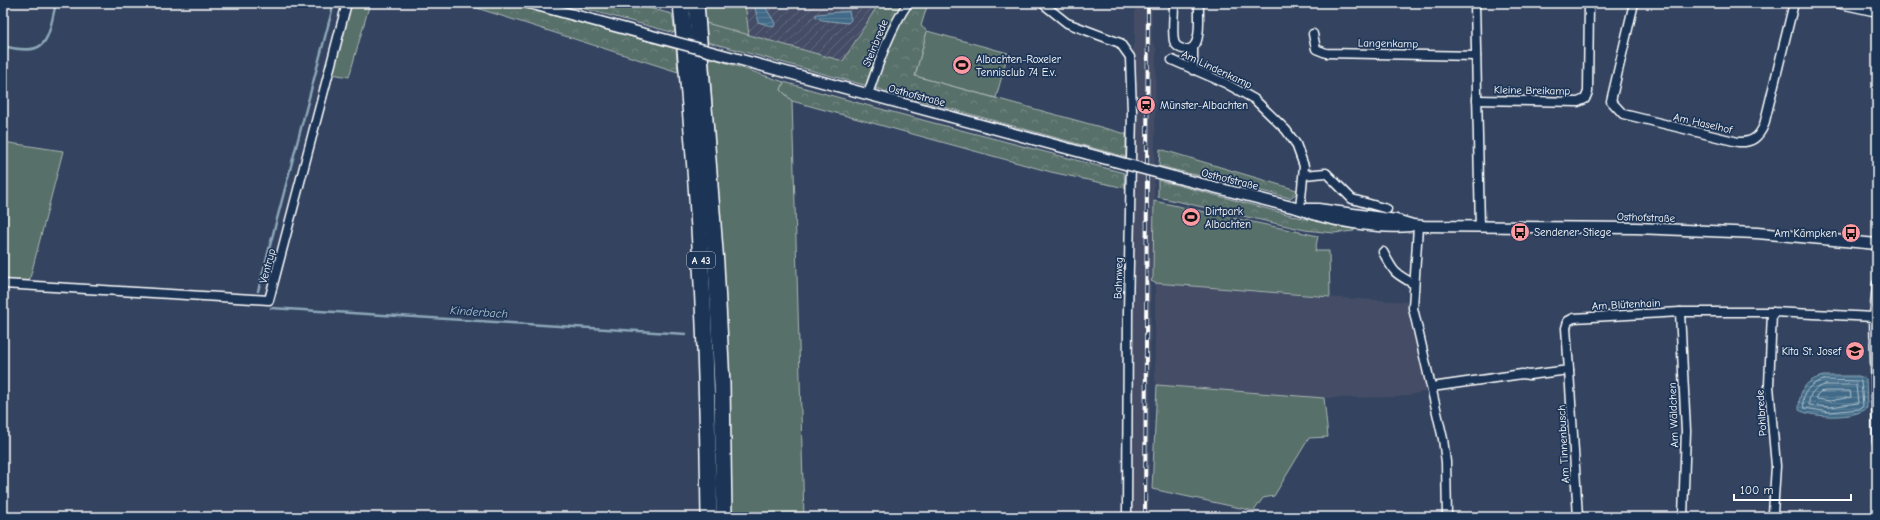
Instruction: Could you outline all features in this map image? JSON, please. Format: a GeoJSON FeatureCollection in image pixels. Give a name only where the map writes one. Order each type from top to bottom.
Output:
{"type":"FeatureCollection","features":[{"type":"Feature","properties":{"kind":"highway","name":"A 43"},"geometry":{"type":"LineString","coordinates":[[681,3],[693,139],[701,264],[707,386],[709,517]]}},
{"type":"Feature","properties":{"kind":"highway","name":"A 43"},"geometry":{"type":"LineString","coordinates":[[696,3],[716,264],[722,385],[724,517]]}},
{"type":"Feature","properties":{"kind":"street","name":"Ventrup"},"geometry":{"type":"LineString","coordinates":[[3,284],[269,300],[347,3]]}},
{"type":"Feature","properties":{"kind":"street","name":"Osthofstraße"},"geometry":{"type":"LineString","coordinates":[[529,3],[1114,161],[1300,209],[1318,209],[1396,220],[1415,225],[1636,228],[1757,233],[1877,244]]}},
{"type":"Feature","properties":{"kind":"street","name":"Steinbrede"},"geometry":{"type":"LineString","coordinates":[[868,94],[883,49],[897,19],[908,3]]}},
{"type":"Feature","properties":{"kind":"street","name":"Bahnweg"},"geometry":{"type":"LineString","coordinates":[[1042,3],[1067,23],[1120,43],[1130,57],[1132,112],[1128,313],[1127,517]]}},
{"type":"Feature","properties":{"kind":"street"},"geometry":{"type":"LineString","coordinates":[[1174,3],[1174,41],[1179,47],[1189,50],[1194,48]]}},
{"type":"Feature","properties":{"kind":"street"},"geometry":{"type":"LineString","coordinates":[[1193,70],[1194,48],[1198,38],[1199,3]]}},
{"type":"Feature","properties":{"kind":"street"},"geometry":{"type":"LineString","coordinates":[[1475,3],[1480,227]]}},
{"type":"Feature","properties":{"kind":"street","name":"Kleine Breikamp"},"geometry":{"type":"LineString","coordinates":[[1477,100],[1578,102],[1585,99],[1588,92],[1589,3]]}},
{"type":"Feature","properties":{"kind":"street","name":"Am Haselhof"},"geometry":{"type":"LineString","coordinates":[[1634,3],[1612,101],[1623,114],[1738,142],[1746,142],[1757,137],[1764,125],[1794,3]]}},
{"type":"Feature","properties":{"kind":"street"},"geometry":{"type":"LineString","coordinates":[[1836,3],[1877,12]]}},
{"type":"Feature","properties":{"kind":"street","name":"Langenkamp"},"geometry":{"type":"LineString","coordinates":[[1313,34],[1316,49],[1326,53],[1476,56]]}},
{"type":"Feature","properties":{"kind":"street","name":"Am Lindenkamp"},"geometry":{"type":"LineString","coordinates":[[1172,60],[1241,91],[1254,99],[1286,130],[1296,144],[1301,155],[1304,175],[1300,209]]}},
{"type":"Feature","properties":{"kind":"street"},"geometry":{"type":"LineString","coordinates":[[1304,175],[1326,173],[1352,199],[1387,209]]}},
{"type":"Feature","properties":{"kind":"street"},"geometry":{"type":"LineString","coordinates":[[1415,225],[1413,308],[1439,415],[1446,462],[1447,517]]}},
{"type":"Feature","properties":{"kind":"street"},"geometry":{"type":"LineString","coordinates":[[1383,252],[1393,272],[1414,284]]}},
{"type":"Feature","properties":{"kind":"street"},"geometry":{"type":"LineString","coordinates":[[1877,284],[1874,317],[1877,442]]}},
{"type":"Feature","properties":{"kind":"street","name":"Am Blütenhain"},"geometry":{"type":"LineString","coordinates":[[1569,370],[1566,328],[1568,321],[1574,318],[1680,312],[1772,312],[1874,317]]}},
{"type":"Feature","properties":{"kind":"street","name":"Am Wäldchen"},"geometry":{"type":"LineString","coordinates":[[1680,312],[1686,431],[1683,517]]}},
{"type":"Feature","properties":{"kind":"street","name":"Pohlbrede"},"geometry":{"type":"LineString","coordinates":[[1772,312],[1770,386],[1776,466],[1773,513]]}},
{"type":"Feature","properties":{"kind":"street"},"geometry":{"type":"LineString","coordinates":[[1432,387],[1522,374],[1529,375],[1569,370]]}},
{"type":"Feature","properties":{"kind":"street","name":"Am Tinnenbusch"},"geometry":{"type":"LineString","coordinates":[[1569,370],[1578,517]]}},
{"type":"Feature","properties":{"kind":"shaded area"},"geometry":{"type":"Polygon","coordinates":[[[745,3],[879,3],[865,23],[844,61],[749,36],[745,3]]]}},
{"type":"Feature","properties":{"kind":"shaded area"},"geometry":{"type":"Polygon","coordinates":[[[1135,3],[1152,3],[1152,41],[1156,48],[1153,277],[1151,281],[1149,517],[1131,517],[1131,281],[1133,46],[1135,41],[1135,3]]]}},
{"type":"Feature","properties":{"kind":"shaded area"},"geometry":{"type":"Polygon","coordinates":[[[1155,283],[1305,296],[1409,302],[1410,322],[1427,391],[1398,397],[1324,398],[1157,385],[1155,380],[1155,283]]]}},
{"type":"Feature","properties":{"kind":"green space"},"geometry":{"type":"Polygon","coordinates":[[[350,3],[370,3],[349,77],[332,74],[350,3]]]}},
{"type":"Feature","properties":{"kind":"green space"},"geometry":{"type":"Polygon","coordinates":[[[461,3],[508,3],[676,49],[678,72],[461,3]]]}},
{"type":"Feature","properties":{"kind":"green space"},"geometry":{"type":"Polygon","coordinates":[[[563,3],[629,3],[672,14],[675,33],[563,3]]]}},
{"type":"Feature","properties":{"kind":"green space"},"geometry":{"type":"Polygon","coordinates":[[[704,3],[745,3],[749,36],[706,23],[704,3]]]}},
{"type":"Feature","properties":{"kind":"green space"},"geometry":{"type":"Polygon","coordinates":[[[879,3],[928,3],[921,26],[927,31],[915,76],[1126,134],[1126,157],[708,42],[706,23],[843,61],[879,3]]]}},
{"type":"Feature","properties":{"kind":"green space","name":"Albachten-Roxeler Tennisclub 74 E.v."},"geometry":{"type":"Polygon","coordinates":[[[927,31],[1008,53],[996,98],[915,76],[927,31]]]}},
{"type":"Feature","properties":{"kind":"green space"},"geometry":{"type":"Polygon","coordinates":[[[709,57],[784,82],[781,90],[792,101],[804,517],[729,517],[723,264],[709,57]]]}},
{"type":"Feature","properties":{"kind":"green space"},"geometry":{"type":"Polygon","coordinates":[[[784,82],[869,106],[1124,173],[1125,188],[1051,172],[792,101],[781,90],[784,82]]]}},
{"type":"Feature","properties":{"kind":"green space"},"geometry":{"type":"Polygon","coordinates":[[[3,142],[63,151],[29,282],[3,281],[3,142]]]}},
{"type":"Feature","properties":{"kind":"green space"},"geometry":{"type":"Polygon","coordinates":[[[1160,149],[1300,191],[1290,198],[1159,166],[1160,149]]]}},
{"type":"Feature","properties":{"kind":"green space"},"geometry":{"type":"Polygon","coordinates":[[[1158,180],[1302,218],[1354,227],[1354,231],[1334,233],[1305,230],[1158,197],[1158,180]]]}},
{"type":"Feature","properties":{"kind":"green space"},"geometry":{"type":"Polygon","coordinates":[[[1154,201],[1318,236],[1315,251],[1329,251],[1330,297],[1155,283],[1151,281],[1153,277],[1154,201]]]}},
{"type":"Feature","properties":{"kind":"green space"},"geometry":{"type":"Polygon","coordinates":[[[1157,385],[1324,398],[1328,437],[1309,438],[1274,496],[1263,498],[1254,511],[1152,489],[1157,385]]]}},
{"type":"Feature","properties":{"kind":"water"},"geometry":{"type":"Polygon","coordinates":[[[754,3],[763,3],[775,23],[774,27],[758,22],[754,3]]]}},
{"type":"Feature","properties":{"kind":"water"},"geometry":{"type":"Polygon","coordinates":[[[849,11],[851,20],[848,23],[822,20],[815,16],[817,14],[849,11]]]}},
{"type":"Feature","properties":{"kind":"water"},"geometry":{"type":"Polygon","coordinates":[[[1823,376],[1859,376],[1866,379],[1867,408],[1861,412],[1844,416],[1814,415],[1799,410],[1800,397],[1804,388],[1811,381],[1823,376]]]}},
{"type":"Feature","properties":{"kind":"waterway","name":"Kinderbach"},"geometry":{"type":"LineString","coordinates":[[3,46],[18,49],[37,48],[47,37],[56,3]]}},
{"type":"Feature","properties":{"kind":"waterway","name":"Kinderbach"},"geometry":{"type":"LineString","coordinates":[[258,291],[334,3]]}},
{"type":"Feature","properties":{"kind":"waterway"},"geometry":{"type":"LineString","coordinates":[[642,3],[656,6]]}},
{"type":"Feature","properties":{"kind":"waterway","name":"Kinderbach"},"geometry":{"type":"LineString","coordinates":[[271,308],[686,334]]}},
{"type":"Feature","properties":{"kind":"railway"},"geometry":{"type":"LineString","coordinates":[[1145,517],[1148,3]]}},
{"type":"Feature","properties":{"kind":"place","name":"Albachten-Roxeler Tennisclub 74 E.v."},"geometry":{"type":"Point","coordinates":[962,65]}},
{"type":"Feature","properties":{"kind":"place","name":"Münster-Albachten"},"geometry":{"type":"Point","coordinates":[1146,105]}},
{"type":"Feature","properties":{"kind":"place","name":"Dirtpark Albachten"},"geometry":{"type":"Point","coordinates":[1191,217]}},
{"type":"Feature","properties":{"kind":"place","name":"Sendener Stiege"},"geometry":{"type":"Point","coordinates":[1520,232]}},
{"type":"Feature","properties":{"kind":"place","name":"Am Kämpken"},"geometry":{"type":"Point","coordinates":[1851,233]}},
{"type":"Feature","properties":{"kind":"place","name":"Kita St. Josef"},"geometry":{"type":"Point","coordinates":[1855,351]}}]}
